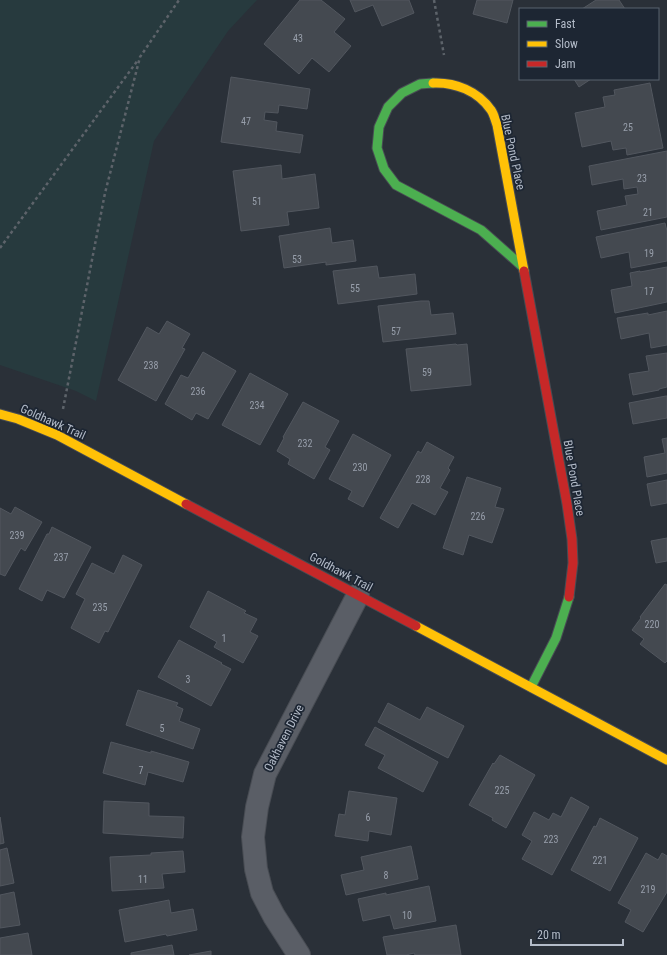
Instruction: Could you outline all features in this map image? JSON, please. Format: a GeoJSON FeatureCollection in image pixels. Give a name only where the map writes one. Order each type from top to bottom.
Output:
{"type":"FeatureCollection","features":[{"type":"Feature","properties":{"kind":"street","name":"Blue Pond Place"},"geometry":{"type":"LineString","coordinates":[[523,267],[481,230],[396,185],[384,169],[377,148],[379,126],[388,107],[402,93],[420,84],[442,83],[455,85],[469,90],[485,103],[492,111],[497,125],[567,504],[572,539],[573,563],[568,602],[556,638],[531,687]]}},
{"type":"Feature","properties":{"kind":"street","name":"Goldhawk Trail"},"geometry":{"type":"LineString","coordinates":[[0,414],[18,419],[57,435],[667,760]]}},
{"type":"Feature","properties":{"kind":"street","name":"Oakhaven Drive"},"geometry":{"type":"LineString","coordinates":[[299,955],[274,916],[262,893],[256,869],[253,837],[257,807],[265,774],[358,595]]}},
{"type":"Feature","properties":{"kind":"path"},"geometry":{"type":"LineString","coordinates":[[0,248],[140,58],[179,0]]}},
{"type":"Feature","properties":{"kind":"path"},"geometry":{"type":"LineString","coordinates":[[434,0],[443,44],[447,84]]}},
{"type":"Feature","properties":{"kind":"path"},"geometry":{"type":"LineString","coordinates":[[67,392],[106,193],[140,58]]}},
{"type":"Feature","properties":{"kind":"green space"},"geometry":{"type":"Polygon","coordinates":[[[0,0],[257,0],[228,31],[154,141],[96,401],[76,391],[0,365],[0,0]]]}},
{"type":"Feature","properties":{"kind":"building"},"geometry":{"type":"Polygon","coordinates":[[[300,0],[321,0],[345,19],[334,32],[351,46],[329,72],[312,58],[299,74],[264,44],[300,0]]]}},
{"type":"Feature","properties":{"kind":"building"},"geometry":{"type":"Polygon","coordinates":[[[350,0],[409,0],[414,13],[382,26],[373,5],[355,12],[350,0]]]}},
{"type":"Feature","properties":{"kind":"building"},"geometry":{"type":"Polygon","coordinates":[[[477,0],[513,0],[507,23],[473,14],[477,0]]]}},
{"type":"Feature","properties":{"kind":"building"},"geometry":{"type":"Polygon","coordinates":[[[596,0],[619,0],[624,8],[584,8],[596,0]]]}},
{"type":"Feature","properties":{"kind":"building"},"geometry":{"type":"Polygon","coordinates":[[[231,77],[310,89],[307,109],[279,105],[278,113],[265,112],[264,120],[277,122],[276,131],[303,135],[300,153],[221,142],[231,77]]]}},
{"type":"Feature","properties":{"kind":"building"},"geometry":{"type":"Polygon","coordinates":[[[575,80],[590,80],[579,87],[575,80]]]}},
{"type":"Feature","properties":{"kind":"building"},"geometry":{"type":"Polygon","coordinates":[[[650,83],[663,148],[627,155],[626,148],[613,150],[611,141],[582,147],[575,113],[605,107],[603,97],[615,95],[614,90],[650,83]]]}},
{"type":"Feature","properties":{"kind":"building"},"geometry":{"type":"Polygon","coordinates":[[[667,151],[667,217],[601,230],[597,211],[627,205],[625,196],[638,194],[637,187],[624,189],[623,179],[592,185],[589,166],[667,151]]]}},
{"type":"Feature","properties":{"kind":"building"},"geometry":{"type":"Polygon","coordinates":[[[281,165],[282,179],[315,174],[319,208],[287,212],[289,225],[241,231],[233,171],[281,165]]]}},
{"type":"Feature","properties":{"kind":"building"},"geometry":{"type":"Polygon","coordinates":[[[665,223],[667,231],[667,261],[631,268],[629,252],[601,258],[596,237],[665,223]]]}},
{"type":"Feature","properties":{"kind":"building"},"geometry":{"type":"Polygon","coordinates":[[[330,228],[332,243],[353,240],[356,261],[326,265],[326,262],[284,268],[279,236],[330,228]]]}},
{"type":"Feature","properties":{"kind":"building"},"geometry":{"type":"Polygon","coordinates":[[[377,266],[379,278],[415,274],[417,294],[338,304],[333,271],[377,266]]]}},
{"type":"Feature","properties":{"kind":"building"},"geometry":{"type":"Polygon","coordinates":[[[667,267],[667,302],[615,313],[611,290],[632,286],[630,273],[667,267]]]}},
{"type":"Feature","properties":{"kind":"building"},"geometry":{"type":"Polygon","coordinates":[[[429,301],[431,315],[453,313],[456,334],[383,342],[378,306],[429,301]]]}},
{"type":"Feature","properties":{"kind":"building"},"geometry":{"type":"Polygon","coordinates":[[[667,311],[667,345],[651,348],[649,333],[621,339],[617,318],[648,313],[648,315],[667,311]]]}},
{"type":"Feature","properties":{"kind":"building"},"geometry":{"type":"Polygon","coordinates":[[[167,321],[190,334],[182,348],[185,349],[156,401],[118,380],[147,327],[159,334],[167,321]]]}},
{"type":"Feature","properties":{"kind":"building"},"geometry":{"type":"Polygon","coordinates":[[[467,344],[471,385],[411,391],[406,349],[467,344]]]}},
{"type":"Feature","properties":{"kind":"building"},"geometry":{"type":"Polygon","coordinates":[[[203,352],[236,371],[208,419],[196,413],[192,420],[165,404],[181,375],[188,378],[203,352]]]}},
{"type":"Feature","properties":{"kind":"building"},"geometry":{"type":"Polygon","coordinates":[[[667,353],[667,387],[633,395],[629,374],[649,371],[646,356],[667,353]]]}},
{"type":"Feature","properties":{"kind":"building"},"geometry":{"type":"Polygon","coordinates":[[[250,373],[288,394],[260,445],[222,425],[250,373]]]}},
{"type":"Feature","properties":{"kind":"building"},"geometry":{"type":"Polygon","coordinates":[[[667,396],[667,418],[633,424],[629,403],[667,396]]]}},
{"type":"Feature","properties":{"kind":"building"},"geometry":{"type":"Polygon","coordinates":[[[303,402],[339,421],[325,447],[330,450],[314,479],[288,464],[290,459],[277,451],[284,438],[283,437],[303,402]]]}},
{"type":"Feature","properties":{"kind":"building"},"geometry":{"type":"Polygon","coordinates":[[[353,434],[391,455],[363,507],[348,499],[352,491],[329,479],[353,434]]]}},
{"type":"Feature","properties":{"kind":"building"},"geometry":{"type":"Polygon","coordinates":[[[667,438],[667,473],[647,477],[644,457],[665,453],[662,439],[667,438]]]}},
{"type":"Feature","properties":{"kind":"building"},"geometry":{"type":"Polygon","coordinates":[[[427,442],[454,457],[448,468],[450,470],[440,488],[448,492],[435,515],[412,503],[398,528],[380,518],[418,451],[421,453],[427,442]]]}},
{"type":"Feature","properties":{"kind":"building"},"geometry":{"type":"Polygon","coordinates":[[[467,477],[501,488],[495,507],[504,509],[492,543],[469,535],[463,555],[443,548],[467,477]]]}},
{"type":"Feature","properties":{"kind":"building"},"geometry":{"type":"Polygon","coordinates":[[[667,480],[667,503],[651,506],[647,484],[667,480]]]}},
{"type":"Feature","properties":{"kind":"building"},"geometry":{"type":"Polygon","coordinates":[[[15,507],[42,522],[25,551],[21,548],[5,576],[0,574],[0,508],[11,514],[15,507]]]}},
{"type":"Feature","properties":{"kind":"building"},"geometry":{"type":"Polygon","coordinates":[[[52,527],[91,547],[64,598],[47,590],[42,601],[19,589],[52,527]]]}},
{"type":"Feature","properties":{"kind":"building"},"geometry":{"type":"Polygon","coordinates":[[[667,538],[667,561],[656,563],[651,541],[667,538]]]}},
{"type":"Feature","properties":{"kind":"building"},"geometry":{"type":"Polygon","coordinates":[[[123,555],[142,565],[108,632],[105,631],[99,643],[71,628],[85,599],[76,594],[92,563],[114,574],[123,555]]]}},
{"type":"Feature","properties":{"kind":"building"},"geometry":{"type":"Polygon","coordinates":[[[665,584],[667,585],[667,661],[665,663],[640,644],[644,639],[632,630],[665,584]]]}},
{"type":"Feature","properties":{"kind":"building"},"geometry":{"type":"Polygon","coordinates":[[[208,591],[246,611],[244,613],[257,619],[250,632],[258,636],[243,663],[214,647],[217,642],[190,627],[208,591]]]}},
{"type":"Feature","properties":{"kind":"building"},"geometry":{"type":"Polygon","coordinates":[[[179,640],[231,669],[211,706],[158,677],[179,640]]]}},
{"type":"Feature","properties":{"kind":"building"},"geometry":{"type":"Polygon","coordinates":[[[138,690],[178,703],[176,706],[183,709],[179,721],[200,729],[193,749],[126,725],[138,690]]]}},
{"type":"Feature","properties":{"kind":"building"},"geometry":{"type":"Polygon","coordinates":[[[388,703],[420,720],[427,707],[464,726],[448,758],[378,722],[388,703]]]}},
{"type":"Feature","properties":{"kind":"building"},"geometry":{"type":"Polygon","coordinates":[[[375,727],[438,762],[423,792],[378,768],[385,755],[365,745],[375,727]]]}},
{"type":"Feature","properties":{"kind":"building"},"geometry":{"type":"Polygon","coordinates":[[[111,742],[151,753],[151,751],[189,762],[183,782],[148,772],[145,785],[103,773],[111,742]]]}},
{"type":"Feature","properties":{"kind":"building"},"geometry":{"type":"Polygon","coordinates":[[[500,755],[535,775],[506,828],[492,820],[493,818],[469,805],[493,763],[494,764],[500,755]]]}},
{"type":"Feature","properties":{"kind":"building"},"geometry":{"type":"Polygon","coordinates":[[[349,791],[397,798],[391,835],[369,831],[368,841],[335,836],[339,814],[345,815],[349,791]]]}},
{"type":"Feature","properties":{"kind":"building"},"geometry":{"type":"Polygon","coordinates":[[[571,797],[589,807],[552,875],[522,859],[532,841],[522,835],[534,812],[549,820],[553,813],[561,817],[571,797]]]}},
{"type":"Feature","properties":{"kind":"building"},"geometry":{"type":"Polygon","coordinates":[[[104,801],[149,803],[149,816],[184,817],[183,838],[103,833],[104,801]]]}},
{"type":"Feature","properties":{"kind":"building"},"geometry":{"type":"Polygon","coordinates":[[[0,817],[4,843],[0,844],[0,817]]]}},
{"type":"Feature","properties":{"kind":"building"},"geometry":{"type":"Polygon","coordinates":[[[600,818],[638,838],[610,891],[571,870],[594,826],[596,827],[600,818]]]}},
{"type":"Feature","properties":{"kind":"building"},"geometry":{"type":"Polygon","coordinates":[[[411,846],[418,879],[346,895],[341,875],[364,870],[361,857],[411,846]]]}},
{"type":"Feature","properties":{"kind":"building"},"geometry":{"type":"Polygon","coordinates":[[[7,848],[14,883],[0,886],[0,850],[7,848]]]}},
{"type":"Feature","properties":{"kind":"building"},"geometry":{"type":"Polygon","coordinates":[[[183,851],[185,872],[162,874],[164,888],[112,891],[110,857],[151,855],[151,853],[183,851]]]}},
{"type":"Feature","properties":{"kind":"building"},"geometry":{"type":"Polygon","coordinates":[[[646,853],[658,860],[662,853],[667,856],[667,892],[643,932],[625,922],[631,910],[618,903],[646,853]]]}},
{"type":"Feature","properties":{"kind":"building"},"geometry":{"type":"Polygon","coordinates":[[[429,886],[436,921],[394,929],[390,915],[363,921],[358,899],[429,886]]]}},
{"type":"Feature","properties":{"kind":"building"},"geometry":{"type":"Polygon","coordinates":[[[14,892],[20,925],[0,928],[0,895],[14,892]]]}},
{"type":"Feature","properties":{"kind":"building"},"geometry":{"type":"Polygon","coordinates":[[[169,900],[171,913],[193,909],[197,930],[125,942],[119,910],[169,900]]]}},
{"type":"Feature","properties":{"kind":"building"},"geometry":{"type":"Polygon","coordinates":[[[456,925],[461,955],[415,955],[414,953],[406,955],[387,955],[383,937],[456,925]]]}},
{"type":"Feature","properties":{"kind":"building"},"geometry":{"type":"Polygon","coordinates":[[[28,933],[32,955],[0,955],[0,938],[28,933]]]}},
{"type":"Feature","properties":{"kind":"building"},"geometry":{"type":"Polygon","coordinates":[[[172,945],[174,955],[131,955],[131,953],[172,945]]]}},
{"type":"Feature","properties":{"kind":"building"},"geometry":{"type":"Polygon","coordinates":[[[211,951],[211,955],[189,955],[211,951]]]}},
{"type":"Feature","properties":{"kind":"traffic: fast"},"geometry":{"type":"LineString","coordinates":[[433,83],[420,84],[402,93],[388,107],[379,127],[377,148],[384,169],[396,185],[481,230],[523,267]]}},
{"type":"Feature","properties":{"kind":"traffic: fast"},"geometry":{"type":"LineString","coordinates":[[531,687],[556,638],[569,597]]}},
{"type":"Feature","properties":{"kind":"traffic: slow"},"geometry":{"type":"LineString","coordinates":[[433,83],[450,84],[465,89],[486,103],[493,113],[497,125],[524,271]]}},
{"type":"Feature","properties":{"kind":"traffic: slow"},"geometry":{"type":"LineString","coordinates":[[0,414],[18,419],[57,435],[186,504]]}},
{"type":"Feature","properties":{"kind":"traffic: slow"},"geometry":{"type":"LineString","coordinates":[[416,626],[667,760]]}},
{"type":"Feature","properties":{"kind":"traffic: jam"},"geometry":{"type":"LineString","coordinates":[[524,271],[567,504],[572,539],[573,563],[569,597]]}},
{"type":"Feature","properties":{"kind":"traffic: jam"},"geometry":{"type":"LineString","coordinates":[[186,504],[416,626]]}}]}
